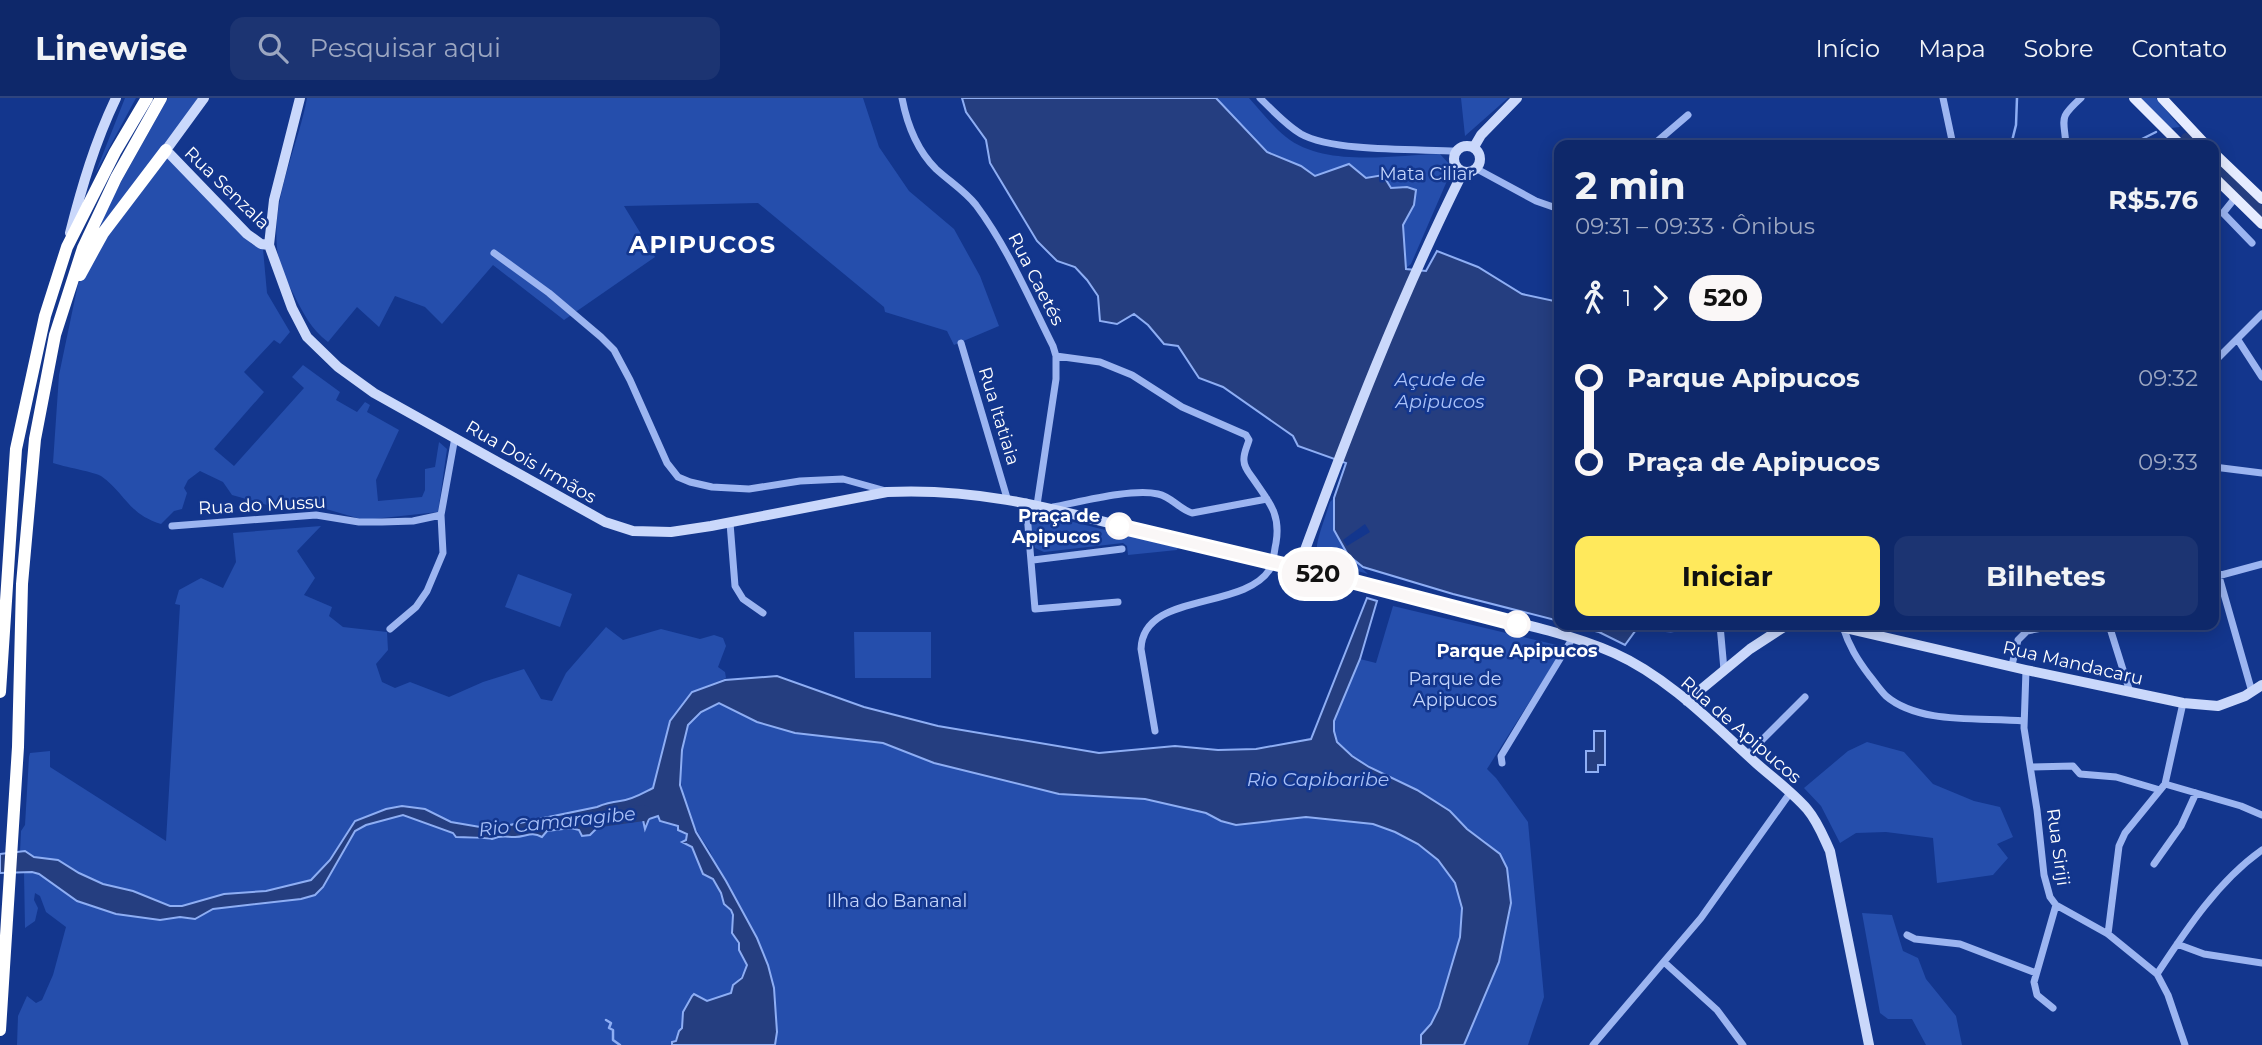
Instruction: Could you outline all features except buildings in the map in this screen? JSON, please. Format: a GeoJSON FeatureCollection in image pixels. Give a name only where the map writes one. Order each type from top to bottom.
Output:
{"type":"FeatureCollection","features":[{"type":"Feature","properties":{"kind":"highway"},"geometry":{"type":"LineString","coordinates":[[0,692],[16,449],[45,316],[67,247],[115,152],[147,98]]}},
{"type":"Feature","properties":{"kind":"highway"},"geometry":{"type":"LineString","coordinates":[[0,1030],[18,747],[26,519],[43,392],[66,299],[94,219],[161,98]]}},
{"type":"Feature","properties":{"kind":"highway"},"geometry":{"type":"LineString","coordinates":[[66,299],[103,233],[166,150]]}},
{"type":"Feature","properties":{"kind":"main road"},"geometry":{"type":"LineString","coordinates":[[67,247],[85,174],[97,139],[116,98]]}},
{"type":"Feature","properties":{"kind":"main road"},"geometry":{"type":"LineString","coordinates":[[166,150],[204,98]]}},
{"type":"Feature","properties":{"kind":"main road","name":"Rua Dois Irmãos"},"geometry":{"type":"LineString","coordinates":[[300,98],[274,200],[270,245],[292,308],[307,337],[320,352],[374,393],[587,513],[620,528],[671,532],[887,492],[926,491],[1011,499]]}},
{"type":"Feature","properties":{"kind":"main road"},"geometry":{"type":"LineString","coordinates":[[1474,148],[1481,135],[1517,98]]}},
{"type":"Feature","properties":{"kind":"main road"},"geometry":{"type":"LineString","coordinates":[[2134,98],[2176,140]]}},
{"type":"Feature","properties":{"kind":"main road"},"geometry":{"type":"LineString","coordinates":[[2162,98],[2201,140]]}},
{"type":"Feature","properties":{"kind":"main road"},"geometry":{"type":"LineString","coordinates":[[1463,172],[1457,164],[1456,151],[1462,145],[1474,148]]}},
{"type":"Feature","properties":{"kind":"main road"},"geometry":{"type":"LineString","coordinates":[[1463,172],[1477,169],[1479,159],[1474,148]]}},
{"type":"Feature","properties":{"kind":"main road","name":"Rua Senzala"},"geometry":{"type":"LineString","coordinates":[[166,150],[247,234],[261,244],[270,245]]}},
{"type":"Feature","properties":{"kind":"main road"},"geometry":{"type":"LineString","coordinates":[[2219,158],[2262,199]]}},
{"type":"Feature","properties":{"kind":"main road"},"geometry":{"type":"LineString","coordinates":[[1298,569],[1335,468],[1426,246],[1463,172]]}},
{"type":"Feature","properties":{"kind":"main road"},"geometry":{"type":"LineString","coordinates":[[2219,182],[2262,225]]}},
{"type":"Feature","properties":{"kind":"main road","name":"Rua de Apipucos"},"geometry":{"type":"LineString","coordinates":[[1011,499],[1052,507],[1573,639],[1615,654],[1687,701],[1790,793],[1819,827],[1830,851],[1869,1045]]}},
{"type":"Feature","properties":{"kind":"main road"},"geometry":{"type":"LineString","coordinates":[[1687,701],[1724,670],[1780,630]]}},
{"type":"Feature","properties":{"kind":"main road","name":"Rua Mandacaru"},"geometry":{"type":"LineString","coordinates":[[1860,630],[2026,670],[2183,703],[2218,706],[2262,685]]}},
{"type":"Feature","properties":{"kind":"street","name":"Rua Caetés"},"geometry":{"type":"LineString","coordinates":[[902,98],[908,124],[920,149],[938,170],[969,198],[990,227],[1010,260],[1056,356],[1056,379],[1032,503],[1035,609],[1118,602]]}},
{"type":"Feature","properties":{"kind":"street"},"geometry":{"type":"LineString","coordinates":[[1260,98],[1276,115],[1301,133],[1327,144],[1456,151]]}},
{"type":"Feature","properties":{"kind":"street"},"geometry":{"type":"LineString","coordinates":[[1943,98],[1952,140]]}},
{"type":"Feature","properties":{"kind":"street"},"geometry":{"type":"LineString","coordinates":[[2065,140],[2063,120],[2068,110],[2081,98]]}},
{"type":"Feature","properties":{"kind":"street"},"geometry":{"type":"LineString","coordinates":[[1659,140],[1688,115]]}},
{"type":"Feature","properties":{"kind":"street"},"geometry":{"type":"LineString","coordinates":[[1477,169],[1536,201],[1554,207]]}},
{"type":"Feature","properties":{"kind":"street"},"geometry":{"type":"LineString","coordinates":[[2235,198],[2223,213],[2252,243]]}},
{"type":"Feature","properties":{"kind":"street"},"geometry":{"type":"LineString","coordinates":[[494,253],[549,293],[614,350],[667,463],[678,477],[712,486],[749,489],[800,481],[843,479],[887,492]]}},
{"type":"Feature","properties":{"kind":"street"},"geometry":{"type":"LineString","coordinates":[[2219,357],[2262,314]]}},
{"type":"Feature","properties":{"kind":"street"},"geometry":{"type":"LineString","coordinates":[[2238,340],[2262,377]]}},
{"type":"Feature","properties":{"kind":"street","name":"Rua Itatiaia"},"geometry":{"type":"LineString","coordinates":[[961,343],[1011,499]]}},
{"type":"Feature","properties":{"kind":"street"},"geometry":{"type":"LineString","coordinates":[[1056,356],[1100,362],[1132,375],[1182,407],[1246,435],[1249,440],[1243,457],[1245,467],[1268,499],[1279,526],[1268,572],[1248,587],[1161,616],[1146,631],[1141,640],[1155,731]]}},
{"type":"Feature","properties":{"kind":"street"},"geometry":{"type":"LineString","coordinates":[[390,629],[416,607],[427,591],[443,554],[441,515],[455,438]]}},
{"type":"Feature","properties":{"kind":"street"},"geometry":{"type":"LineString","coordinates":[[2219,468],[2262,473]]}},
{"type":"Feature","properties":{"kind":"street"},"geometry":{"type":"LineString","coordinates":[[1052,507],[1145,493],[1163,495],[1192,513],[1268,499]]}},
{"type":"Feature","properties":{"kind":"street","name":"Rua do Mussu"},"geometry":{"type":"LineString","coordinates":[[172,526],[316,515],[382,523],[413,521],[441,515]]}},
{"type":"Feature","properties":{"kind":"street"},"geometry":{"type":"LineString","coordinates":[[730,523],[735,586],[743,599],[764,612]]}},
{"type":"Feature","properties":{"kind":"street"},"geometry":{"type":"LineString","coordinates":[[1033,560],[1122,549]]}},
{"type":"Feature","properties":{"kind":"street"},"geometry":{"type":"LineString","coordinates":[[2219,576],[2262,564]]}},
{"type":"Feature","properties":{"kind":"street"},"geometry":{"type":"LineString","coordinates":[[2219,584],[2252,692]]}},
{"type":"Feature","properties":{"kind":"street"},"geometry":{"type":"LineString","coordinates":[[1720,630],[1724,670]]}},
{"type":"Feature","properties":{"kind":"street"},"geometry":{"type":"LineString","coordinates":[[1841,630],[1886,696],[1902,705],[1939,717],[2024,721]]}},
{"type":"Feature","properties":{"kind":"street"},"geometry":{"type":"LineString","coordinates":[[2012,665],[2018,640],[2025,630]]}},
{"type":"Feature","properties":{"kind":"street"},"geometry":{"type":"LineString","coordinates":[[2111,630],[2130,692]]}},
{"type":"Feature","properties":{"kind":"street"},"geometry":{"type":"LineString","coordinates":[[1502,763],[1501,756],[1573,639]]}},
{"type":"Feature","properties":{"kind":"street","name":"Rua Siriji"},"geometry":{"type":"LineString","coordinates":[[2026,670],[2024,721],[2044,876],[2050,897],[2056,905],[2108,934],[2157,974]]}},
{"type":"Feature","properties":{"kind":"street"},"geometry":{"type":"LineString","coordinates":[[1747,755],[1805,697]]}},
{"type":"Feature","properties":{"kind":"street"},"geometry":{"type":"LineString","coordinates":[[2108,934],[2119,846],[2125,833],[2163,787],[2183,703]]}},
{"type":"Feature","properties":{"kind":"street"},"geometry":{"type":"LineString","coordinates":[[2031,767],[2073,766],[2080,774],[2116,777],[2196,793],[2262,815]]}},
{"type":"Feature","properties":{"kind":"street"},"geometry":{"type":"LineString","coordinates":[[1594,1044],[1701,918],[1790,793]]}},
{"type":"Feature","properties":{"kind":"street"},"geometry":{"type":"LineString","coordinates":[[2154,864],[2181,826],[2196,793]]}},
{"type":"Feature","properties":{"kind":"street"},"geometry":{"type":"LineString","coordinates":[[2185,1045],[2168,995],[2157,974],[2176,944],[2230,877],[2262,850]]}},
{"type":"Feature","properties":{"kind":"street"},"geometry":{"type":"LineString","coordinates":[[2053,1008],[2037,995],[2035,989],[2036,973],[2056,905]]}},
{"type":"Feature","properties":{"kind":"street"},"geometry":{"type":"LineString","coordinates":[[1907,935],[1915,939],[1960,944],[2036,973]]}},
{"type":"Feature","properties":{"kind":"street"},"geometry":{"type":"LineString","coordinates":[[2176,944],[2204,954],[2262,963]]}},
{"type":"Feature","properties":{"kind":"street"},"geometry":{"type":"LineString","coordinates":[[1664,962],[1717,1010],[1743,1045]]}},
{"type":"Feature","properties":{"kind":"green space"},"geometry":{"type":"Polygon","coordinates":[[[125,98],[136,98],[95,174],[125,98]]]}},
{"type":"Feature","properties":{"kind":"green space"},"geometry":{"type":"Polygon","coordinates":[[[168,98],[200,98],[101,226],[104,212],[168,98]]]}},
{"type":"Feature","properties":{"kind":"green space"},"geometry":{"type":"Polygon","coordinates":[[[307,98],[863,98],[879,147],[909,191],[954,229],[980,276],[999,326],[954,345],[947,331],[885,312],[884,307],[758,203],[624,206],[655,257],[564,320],[493,265],[442,324],[425,307],[395,296],[379,327],[357,307],[328,342],[312,326],[301,308],[282,271],[277,249],[279,206],[307,98]]]}},
{"type":"Feature","properties":{"kind":"green space","name":"Mata Ciliar"},"geometry":{"type":"Polygon","coordinates":[[[1216,98],[1249,98],[1286,137],[1302,147],[1320,153],[1360,158],[1440,154],[1451,166],[1450,174],[1411,264],[1405,269],[1403,225],[1414,205],[1407,187],[1390,188],[1383,175],[1366,178],[1330,172],[1316,176],[1301,166],[1267,152],[1216,98]]]}},
{"type":"Feature","properties":{"kind":"green space"},"geometry":{"type":"Polygon","coordinates":[[[1461,98],[1508,98],[1465,136],[1461,98]]]}},
{"type":"Feature","properties":{"kind":"green space"},"geometry":{"type":"Polygon","coordinates":[[[2140,98],[2156,98],[2180,127],[2171,128],[2140,98]]]}},
{"type":"Feature","properties":{"kind":"green space"},"geometry":{"type":"Polygon","coordinates":[[[167,157],[252,244],[263,249],[267,293],[290,332],[280,344],[274,340],[244,372],[264,392],[214,449],[234,466],[304,388],[292,377],[303,365],[340,392],[336,400],[357,412],[365,402],[370,405],[367,412],[399,430],[376,480],[378,501],[422,497],[425,490],[425,469],[435,467],[439,442],[447,449],[438,512],[364,520],[295,500],[292,512],[232,495],[223,482],[200,471],[188,480],[184,488],[187,493],[182,509],[174,511],[161,524],[141,515],[101,476],[53,463],[59,375],[78,284],[104,241],[167,157]]]}},
{"type":"Feature","properties":{"kind":"green space"},"geometry":{"type":"Polygon","coordinates":[[[1334,498],[1334,530],[1348,555],[1368,574],[1323,560],[1318,554],[1319,537],[1330,502],[1334,498]]]}},
{"type":"Feature","properties":{"kind":"green space","name":"Praça de Apipucos"},"geometry":{"type":"Polygon","coordinates":[[[1045,515],[1178,548],[1128,555],[1127,546],[1123,543],[1044,552],[1035,548],[1030,525],[1045,515]]]}},
{"type":"Feature","properties":{"kind":"green space"},"geometry":{"type":"Polygon","coordinates":[[[321,526],[297,551],[315,578],[304,595],[332,607],[329,616],[343,627],[387,632],[388,650],[376,664],[382,682],[395,688],[410,682],[449,697],[483,682],[524,669],[541,699],[552,701],[566,673],[606,627],[623,640],[661,629],[700,639],[714,635],[723,638],[726,646],[718,667],[725,672],[726,678],[692,692],[670,721],[653,788],[641,794],[597,807],[505,826],[480,827],[451,822],[425,809],[386,809],[355,821],[330,860],[312,880],[266,891],[224,894],[182,906],[170,906],[133,891],[103,884],[58,860],[20,852],[21,831],[25,825],[30,753],[50,751],[50,767],[166,841],[180,605],[175,604],[179,590],[201,578],[223,588],[236,562],[233,533],[321,526]]]}},
{"type":"Feature","properties":{"kind":"green space"},"geometry":{"type":"Polygon","coordinates":[[[518,574],[572,594],[560,627],[505,607],[518,574]]]}},
{"type":"Feature","properties":{"kind":"green space","name":"Parque de Apipucos"},"geometry":{"type":"Polygon","coordinates":[[[1393,606],[1561,646],[1561,652],[1487,769],[1528,822],[1544,997],[1528,1045],[1464,1045],[1499,962],[1511,903],[1507,868],[1485,841],[1467,829],[1447,809],[1417,790],[1369,767],[1337,742],[1334,721],[1360,659],[1376,663],[1393,606]]]}},
{"type":"Feature","properties":{"kind":"green space"},"geometry":{"type":"Polygon","coordinates":[[[854,632],[931,632],[931,678],[855,678],[854,632]]]}},
{"type":"Feature","properties":{"kind":"green space","name":"Ilha do Bananal"},"geometry":{"type":"Polygon","coordinates":[[[719,703],[757,722],[795,733],[883,743],[934,763],[1059,794],[1145,799],[1206,813],[1221,821],[1249,824],[1306,817],[1373,824],[1395,832],[1418,844],[1438,860],[1455,883],[1462,908],[1460,937],[1439,1008],[1422,1035],[1421,1045],[775,1045],[777,1030],[710,851],[689,814],[682,788],[681,760],[687,726],[698,714],[719,703]]]}},
{"type":"Feature","properties":{"kind":"green space"},"geometry":{"type":"Polygon","coordinates":[[[1867,742],[1904,752],[1933,784],[1974,801],[2000,807],[2013,837],[1997,844],[2008,858],[1993,875],[1937,883],[1933,838],[1886,832],[1856,833],[1840,843],[1821,806],[1804,788],[1848,751],[1867,742]]]}},
{"type":"Feature","properties":{"kind":"green space"},"geometry":{"type":"Polygon","coordinates":[[[618,814],[643,819],[645,828],[649,819],[658,816],[660,820],[675,824],[687,834],[685,842],[692,847],[703,874],[714,881],[732,913],[733,932],[747,965],[726,997],[717,1000],[691,1000],[683,1012],[683,1028],[672,1045],[17,1045],[18,1016],[27,996],[36,1003],[42,1000],[53,975],[66,927],[46,912],[40,896],[35,893],[34,900],[38,908],[35,921],[25,928],[24,872],[39,874],[76,901],[116,914],[160,920],[180,917],[196,919],[213,909],[315,895],[323,887],[355,831],[366,825],[403,815],[453,833],[456,837],[493,839],[505,835],[519,837],[527,833],[545,835],[547,831],[563,828],[579,830],[580,834],[618,814]]]}},
{"type":"Feature","properties":{"kind":"green space"},"geometry":{"type":"Polygon","coordinates":[[[1862,913],[1892,915],[1903,951],[1918,958],[1926,979],[1956,1016],[1962,1045],[1926,1045],[1912,1019],[1888,1019],[1880,1013],[1862,913]]]}},
{"type":"Feature","properties":{"kind":"water","name":"Açude de Apipucos"},"geometry":{"type":"Polygon","coordinates":[[[962,98],[1216,98],[1267,152],[1301,166],[1315,176],[1349,164],[1366,178],[1383,175],[1391,188],[1407,187],[1416,190],[1414,205],[1403,225],[1406,269],[1426,271],[1437,251],[1478,267],[1522,294],[1554,301],[1554,620],[1363,567],[1348,555],[1334,530],[1334,498],[1346,463],[1298,446],[1293,436],[1223,387],[1199,378],[1178,346],[1164,344],[1148,325],[1134,314],[1117,324],[1100,321],[1098,296],[1075,267],[1057,261],[1037,241],[990,163],[986,140],[966,112],[962,98]]]}},
{"type":"Feature","properties":{"kind":"water","name":"Rio Capibaribe"},"geometry":{"type":"Polygon","coordinates":[[[1367,598],[1377,601],[1360,659],[1334,721],[1337,742],[1369,767],[1417,790],[1450,811],[1467,829],[1500,854],[1507,868],[1511,903],[1499,962],[1464,1045],[1421,1045],[1421,1035],[1431,1024],[1439,1008],[1460,937],[1462,908],[1455,883],[1438,860],[1418,844],[1395,832],[1373,824],[1306,817],[1236,825],[1206,813],[1145,799],[1059,794],[934,763],[883,743],[795,733],[757,722],[719,703],[701,712],[688,725],[682,750],[680,785],[696,832],[757,938],[768,965],[774,988],[777,1032],[775,1045],[672,1045],[682,1028],[683,1012],[692,996],[694,994],[707,1001],[731,993],[733,985],[742,978],[747,965],[732,933],[731,910],[724,904],[713,879],[703,874],[692,847],[682,842],[686,840],[687,834],[678,830],[678,826],[660,821],[658,816],[649,819],[645,829],[643,820],[618,814],[603,822],[590,835],[582,836],[579,830],[571,828],[547,831],[542,837],[532,834],[492,839],[456,837],[453,833],[403,815],[366,825],[355,831],[323,887],[315,895],[213,909],[195,919],[180,917],[160,920],[116,914],[77,901],[39,874],[0,873],[0,854],[25,851],[34,857],[58,860],[103,884],[133,891],[170,906],[182,906],[224,894],[266,891],[311,880],[330,860],[355,821],[386,809],[402,806],[425,809],[451,822],[480,827],[505,826],[629,799],[653,788],[670,721],[692,692],[725,680],[777,676],[864,707],[938,726],[1099,753],[1175,746],[1218,750],[1256,749],[1311,739],[1367,598]]]}},
{"type":"Feature","properties":{"kind":"water"},"geometry":{"type":"Polygon","coordinates":[[[1591,630],[1636,630],[1625,645],[1591,630]]]}},
{"type":"Feature","properties":{"kind":"water"},"geometry":{"type":"Polygon","coordinates":[[[1594,731],[1605,731],[1605,765],[1598,765],[1598,772],[1586,772],[1586,751],[1594,751],[1594,731]]]}},
{"type":"Feature","properties":{"kind":"pier"},"geometry":{"type":"Polygon","coordinates":[[[1365,524],[1370,532],[1347,546],[1343,540],[1365,524]]]}},
{"type":"Feature","properties":{"kind":"waterway"},"geometry":{"type":"LineString","coordinates":[[2012,140],[2017,98]]}},
{"type":"Feature","properties":{"kind":"waterway"},"geometry":{"type":"LineString","coordinates":[[2140,140],[2156,132]]}},
{"type":"Feature","properties":{"kind":"waterway"},"geometry":{"type":"LineString","coordinates":[[2219,170],[2262,212]]}},
{"type":"Feature","properties":{"kind":"waterway","name":"Rio Camaragibe"},"geometry":{"type":"LineString","coordinates":[[593,820],[643,813]]}},
{"type":"Feature","properties":{"kind":"waterway"},"geometry":{"type":"LineString","coordinates":[[606,1020],[611,1023],[609,1028],[613,1030],[613,1040],[620,1045]]}},
{"type":"Feature","properties":{"kind":"bus line","name":"520"},"geometry":{"type":"LineString","coordinates":[[1119,526],[1517,624]]}},
{"type":"Feature","properties":{"kind":"place","name":"Praça de Apipucos"},"geometry":{"type":"Point","coordinates":[1119,526]}},
{"type":"Feature","properties":{"kind":"place","name":"Parque Apipucos"},"geometry":{"type":"Point","coordinates":[1517,624]}},
{"type":"Feature","properties":{"kind":"district","name":"APIPUCOS"},"geometry":{"type":"Point","coordinates":[703,245]}}]}
